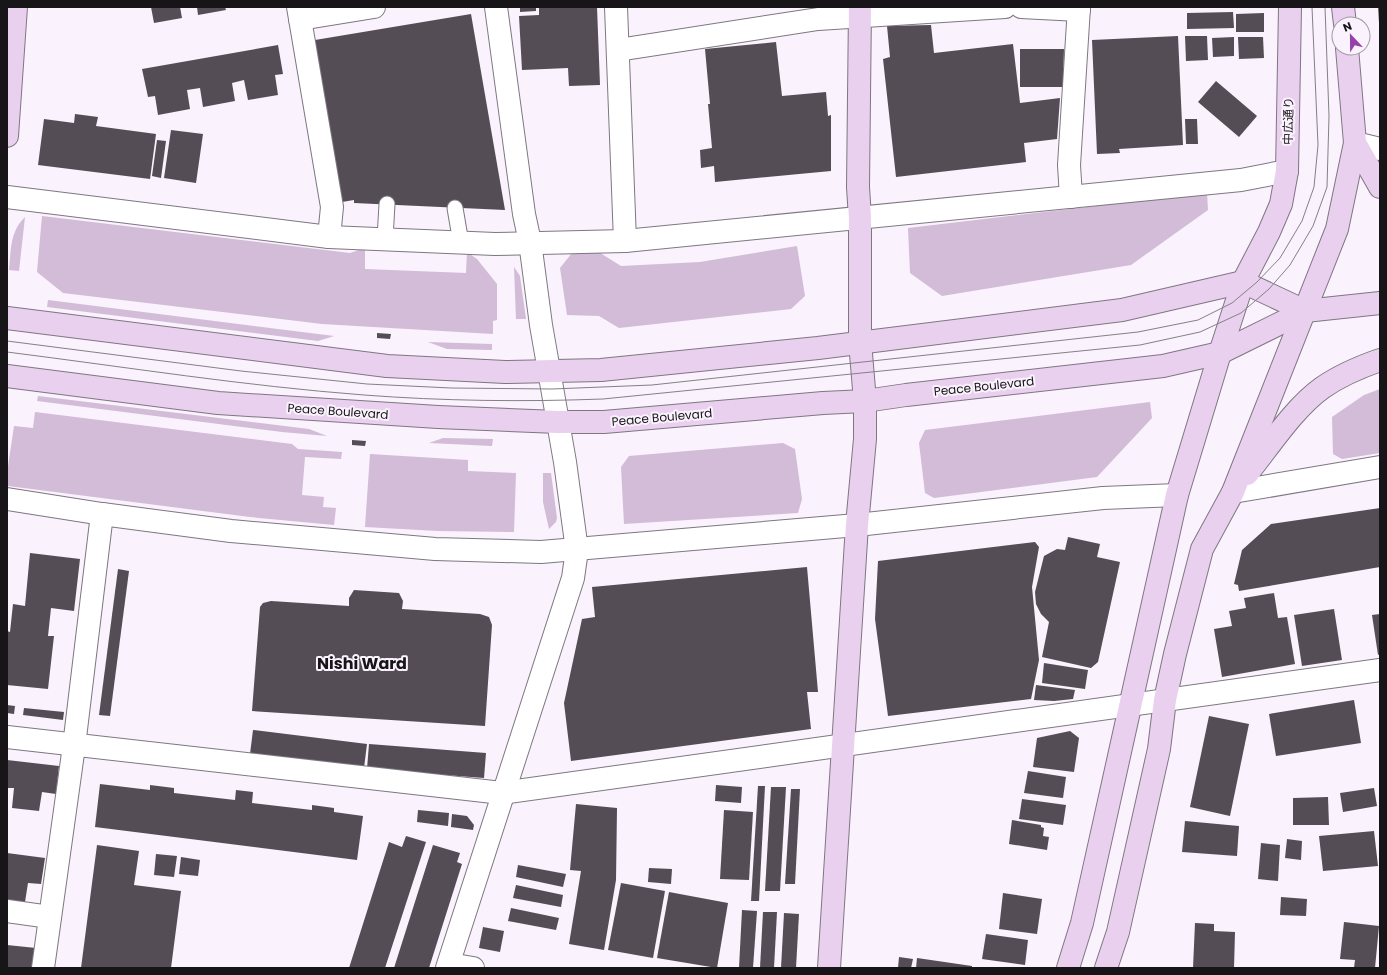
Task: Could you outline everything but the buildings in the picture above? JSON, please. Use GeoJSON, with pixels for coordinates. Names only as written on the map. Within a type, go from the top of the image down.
{"type":"FeatureCollection","features":[{"type":"Feature","properties":{"kind":"street"},"geometry":{"type":"LineString","coordinates":[[7,136],[16,7]]}},
{"type":"Feature","properties":{"kind":"street"},"geometry":{"type":"LineString","coordinates":[[329,237],[332,207],[299,13],[374,7]]}},
{"type":"Feature","properties":{"kind":"street"},"geometry":{"type":"LineString","coordinates":[[473,968],[448,966],[502,793],[573,578],[577,550],[530,242],[524,214],[496,7]]}},
{"type":"Feature","properties":{"kind":"street"},"geometry":{"type":"LineString","coordinates":[[616,7],[625,241]]}},
{"type":"Feature","properties":{"kind":"street"},"geometry":{"type":"LineString","coordinates":[[618,50],[860,12],[1005,7]]}},
{"type":"Feature","properties":{"kind":"street"},"geometry":{"type":"LineString","coordinates":[[1021,7],[1079,8],[1069,165],[1071,197]]}},
{"type":"Feature","properties":{"kind":"street","name":"中広通り"},"geometry":{"type":"LineString","coordinates":[[1068,968],[1082,923],[1177,495],[1243,282],[1269,232],[1281,204],[1288,171],[1290,7]]}},
{"type":"Feature","properties":{"kind":"street"},"geometry":{"type":"LineString","coordinates":[[829,968],[857,525],[865,439],[865,401],[860,342],[860,218],[858,188],[860,12]]}},
{"type":"Feature","properties":{"kind":"street"},"geometry":{"type":"LineString","coordinates":[[1106,968],[1118,932],[1159,749],[1165,700],[1175,654],[1202,549],[1233,492],[1338,229],[1355,143],[1348,56]]}},
{"type":"Feature","properties":{"kind":"street"},"geometry":{"type":"LineString","coordinates":[[1355,143],[1380,149]]}},
{"type":"Feature","properties":{"kind":"street"},"geometry":{"type":"LineString","coordinates":[[1355,143],[1380,187]]}},
{"type":"Feature","properties":{"kind":"street"},"geometry":{"type":"LineString","coordinates":[[7,197],[329,237],[495,244],[625,241],[1241,180],[1288,171]]}},
{"type":"Feature","properties":{"kind":"street"},"geometry":{"type":"LineString","coordinates":[[7,318],[387,366],[505,372],[549,372],[601,370],[860,342],[1122,310],[1243,282]]}},
{"type":"Feature","properties":{"kind":"street","name":"Peace Boulevard"},"geometry":{"type":"LineString","coordinates":[[1243,282],[1305,310]]}},
{"type":"Feature","properties":{"kind":"street","name":"Peace Boulevard"},"geometry":{"type":"LineString","coordinates":[[7,376],[218,403],[438,417],[558,422],[604,422],[823,403],[865,401],[1163,366],[1220,353],[1305,310],[1380,304]]}},
{"type":"Feature","properties":{"kind":"street"},"geometry":{"type":"LineString","coordinates":[[1233,492],[1299,409],[1321,389],[1338,378],[1380,360]]}},
{"type":"Feature","properties":{"kind":"street"},"geometry":{"type":"LineString","coordinates":[[1233,492],[1380,467]]}},
{"type":"Feature","properties":{"kind":"street"},"geometry":{"type":"LineString","coordinates":[[7,499],[102,514],[230,531],[365,544],[465,550],[540,552],[857,525],[1103,498],[1177,495]]}},
{"type":"Feature","properties":{"kind":"street"},"geometry":{"type":"LineString","coordinates":[[43,968],[74,746],[102,514]]}},
{"type":"Feature","properties":{"kind":"street"},"geometry":{"type":"LineString","coordinates":[[7,737],[74,746],[502,793],[1132,703],[1380,674]]}},
{"type":"Feature","properties":{"kind":"street"},"geometry":{"type":"LineString","coordinates":[[7,911],[50,917]]}},
{"type":"Feature","properties":{"kind":"lane"},"geometry":{"type":"LineString","coordinates":[[385,240],[388,204]]}},
{"type":"Feature","properties":{"kind":"lane"},"geometry":{"type":"LineString","coordinates":[[455,208],[461,243]]}},
{"type":"Feature","properties":{"kind":"shaded area"},"geometry":{"type":"Polygon","coordinates":[[[1207,193],[1208,210],[1131,265],[942,296],[910,273],[908,228],[1207,193]]]}},
{"type":"Feature","properties":{"kind":"shaded area"},"geometry":{"type":"Polygon","coordinates":[[[42,216],[350,253],[365,248],[365,269],[466,273],[467,252],[477,259],[497,284],[497,320],[493,321],[493,334],[322,324],[63,293],[37,272],[42,216]]]}},
{"type":"Feature","properties":{"kind":"shaded area"},"geometry":{"type":"Polygon","coordinates":[[[25,217],[19,271],[9,270],[12,241],[16,228],[25,217]]]}},
{"type":"Feature","properties":{"kind":"shaded area"},"geometry":{"type":"Polygon","coordinates":[[[797,246],[805,296],[791,309],[619,328],[599,316],[567,315],[560,268],[572,253],[597,251],[621,266],[700,262],[797,246]]]}},
{"type":"Feature","properties":{"kind":"shaded area"},"geometry":{"type":"Polygon","coordinates":[[[514,267],[520,276],[526,319],[516,319],[514,267]]]}},
{"type":"Feature","properties":{"kind":"shaded area"},"geometry":{"type":"Polygon","coordinates":[[[48,300],[334,336],[318,341],[47,307],[48,300]]]}},
{"type":"Feature","properties":{"kind":"shaded area"},"geometry":{"type":"Polygon","coordinates":[[[428,342],[492,344],[492,350],[447,349],[428,342]]]}},
{"type":"Feature","properties":{"kind":"shaded area"},"geometry":{"type":"Polygon","coordinates":[[[1380,389],[1380,453],[1342,459],[1333,454],[1332,417],[1364,395],[1380,389]]]}},
{"type":"Feature","properties":{"kind":"shaded area"},"geometry":{"type":"Polygon","coordinates":[[[38,396],[309,429],[327,436],[282,432],[37,401],[38,396]]]}},
{"type":"Feature","properties":{"kind":"shaded area"},"geometry":{"type":"Polygon","coordinates":[[[1150,402],[1152,418],[1097,477],[934,498],[925,493],[919,443],[925,430],[1150,402]]]}},
{"type":"Feature","properties":{"kind":"shaded area"},"geometry":{"type":"Polygon","coordinates":[[[35,412],[292,444],[298,449],[342,452],[341,459],[305,457],[302,495],[324,497],[323,507],[336,508],[334,525],[250,517],[8,486],[7,473],[14,426],[33,428],[35,412]]]}},
{"type":"Feature","properties":{"kind":"shaded area"},"geometry":{"type":"Polygon","coordinates":[[[443,438],[493,439],[492,446],[429,443],[443,438]]]}},
{"type":"Feature","properties":{"kind":"shaded area"},"geometry":{"type":"Polygon","coordinates":[[[783,443],[795,449],[802,499],[798,513],[624,524],[621,467],[629,456],[783,443]]]}},
{"type":"Feature","properties":{"kind":"shaded area"},"geometry":{"type":"Polygon","coordinates":[[[370,454],[468,460],[468,471],[516,473],[514,532],[438,531],[365,527],[370,454]]]}},
{"type":"Feature","properties":{"kind":"shaded area"},"geometry":{"type":"Polygon","coordinates":[[[543,473],[551,473],[557,518],[556,522],[549,529],[543,502],[543,473]]]}},
{"type":"Feature","properties":{"kind":"tram line"},"geometry":{"type":"LineString","coordinates":[[7,341],[241,371],[367,384],[451,388],[552,389],[652,385],[1138,332],[1198,320],[1232,303],[1257,282],[1280,258],[1302,221],[1314,187],[1318,145],[1312,7]]}},
{"type":"Feature","properties":{"kind":"tram line"},"geometry":{"type":"LineString","coordinates":[[7,352],[275,387],[364,395],[423,399],[603,399],[1140,345],[1200,332],[1241,313],[1269,289],[1290,265],[1313,226],[1327,187],[1329,116],[1325,7]]}},
{"type":"Feature","properties":{"kind":"district","name":"Nishi Ward"},"geometry":{"type":"Point","coordinates":[362,663]}}]}
